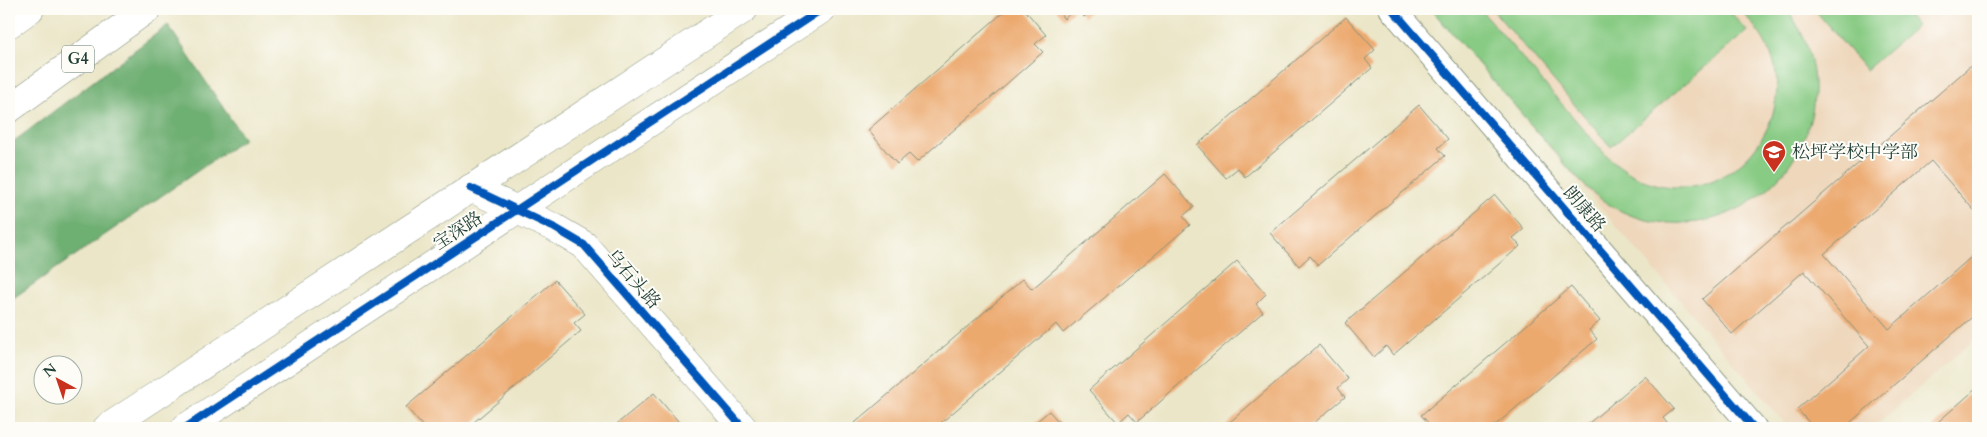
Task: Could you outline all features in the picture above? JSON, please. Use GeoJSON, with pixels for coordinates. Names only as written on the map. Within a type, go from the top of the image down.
{"type":"FeatureCollection","features":[{"type":"Feature","properties":{"kind":"main road"},"geometry":{"type":"LineString","coordinates":[[9,24],[30,9]]}},
{"type":"Feature","properties":{"kind":"main road","name":"G4"},"geometry":{"type":"LineString","coordinates":[[9,109],[147,9]]}},
{"type":"Feature","properties":{"kind":"main road","name":"宝深路"},"geometry":{"type":"LineString","coordinates":[[107,428],[744,9]]}},
{"type":"Feature","properties":{"kind":"main road","name":"宝深路"},"geometry":{"type":"LineString","coordinates":[[185,428],[822,9]]}},
{"type":"Feature","properties":{"kind":"main road","name":"乌石头路"},"geometry":{"type":"LineString","coordinates":[[471,188],[555,228],[584,245],[743,428]]}},
{"type":"Feature","properties":{"kind":"street","name":"朗康路"},"geometry":{"type":"LineString","coordinates":[[1392,9],[1754,428]]}},
{"type":"Feature","properties":{"kind":"shaded area","name":"松坪学校中学部"},"geometry":{"type":"Polygon","coordinates":[[[1431,9],[1978,9],[1978,336],[1873,428],[1789,428],[1431,9]]]}},
{"type":"Feature","properties":{"kind":"green space"},"geometry":{"type":"Polygon","coordinates":[[[1431,9],[1480,9],[1604,153],[1629,173],[1643,180],[1659,185],[1685,187],[1709,182],[1731,171],[1749,155],[1764,135],[1773,113],[1777,88],[1774,63],[1764,41],[1740,9],[1787,9],[1805,41],[1814,82],[1812,111],[1804,138],[1791,162],[1773,184],[1751,202],[1726,214],[1698,222],[1679,223],[1650,221],[1632,216],[1604,201],[1577,178],[1431,9]]]}},
{"type":"Feature","properties":{"kind":"green space"},"geometry":{"type":"Polygon","coordinates":[[[1492,9],[1728,9],[1747,31],[1611,147],[1492,9]]]}},
{"type":"Feature","properties":{"kind":"green space"},"geometry":{"type":"Polygon","coordinates":[[[1814,9],[1903,9],[1917,26],[1866,70],[1814,9]]]}},
{"type":"Feature","properties":{"kind":"green space"},"geometry":{"type":"Polygon","coordinates":[[[168,25],[244,139],[9,301],[9,145],[168,25]]]}},
{"type":"Feature","properties":{"kind":"building"},"geometry":{"type":"Polygon","coordinates":[[[1007,9],[1024,9],[1046,35],[1035,44],[1043,52],[917,162],[909,154],[897,164],[868,130],[1007,9]]]}},
{"type":"Feature","properties":{"kind":"building"},"geometry":{"type":"Polygon","coordinates":[[[1056,9],[1075,9],[1064,19],[1056,9]]]}},
{"type":"Feature","properties":{"kind":"building"},"geometry":{"type":"Polygon","coordinates":[[[1077,9],[1093,9],[1084,17],[1077,9]]]}},
{"type":"Feature","properties":{"kind":"building"},"geometry":{"type":"Polygon","coordinates":[[[1346,17],[1375,50],[1365,59],[1372,68],[1245,177],[1238,168],[1226,178],[1197,145],[1346,17]]]}},
{"type":"Feature","properties":{"kind":"building"},"geometry":{"type":"Polygon","coordinates":[[[1973,64],[1978,70],[1978,120],[1976,122],[1978,125],[1978,215],[1931,161],[1824,254],[1889,329],[1978,251],[1978,312],[1844,428],[1814,428],[1797,409],[1869,346],[1804,271],[1732,334],[1702,299],[1973,64]]]}},
{"type":"Feature","properties":{"kind":"building"},"geometry":{"type":"Polygon","coordinates":[[[1419,105],[1448,139],[1438,148],[1445,156],[1318,265],[1310,256],[1299,266],[1270,233],[1419,105]]]}},
{"type":"Feature","properties":{"kind":"building"},"geometry":{"type":"Polygon","coordinates":[[[1165,174],[1194,207],[1183,216],[1190,225],[1063,333],[1056,324],[935,428],[849,428],[1023,279],[1032,289],[1165,174]]]}},
{"type":"Feature","properties":{"kind":"building"},"geometry":{"type":"Polygon","coordinates":[[[1495,195],[1524,229],[1513,238],[1520,246],[1393,355],[1386,346],[1374,357],[1345,323],[1495,195]]]}},
{"type":"Feature","properties":{"kind":"building"},"geometry":{"type":"Polygon","coordinates":[[[1237,261],[1266,294],[1256,304],[1263,312],[1137,422],[1129,413],[1118,423],[1089,390],[1237,261]]]}},
{"type":"Feature","properties":{"kind":"building"},"geometry":{"type":"Polygon","coordinates":[[[555,280],[585,314],[574,323],[581,331],[467,428],[424,428],[406,407],[555,280]]]}},
{"type":"Feature","properties":{"kind":"building"},"geometry":{"type":"Polygon","coordinates":[[[1571,287],[1600,321],[1589,330],[1597,339],[1492,428],[1433,428],[1421,415],[1571,287]]]}},
{"type":"Feature","properties":{"kind":"building"},"geometry":{"type":"Polygon","coordinates":[[[1319,345],[1348,379],[1338,388],[1345,397],[1308,428],[1223,428],[1319,345]]]}},
{"type":"Feature","properties":{"kind":"building"},"geometry":{"type":"Polygon","coordinates":[[[1645,376],[1674,409],[1663,418],[1670,427],[1583,428],[1645,376]]]}},
{"type":"Feature","properties":{"kind":"building"},"geometry":{"type":"Polygon","coordinates":[[[1978,387],[1978,428],[1931,428],[1978,387]]]}},
{"type":"Feature","properties":{"kind":"building"},"geometry":{"type":"Polygon","coordinates":[[[654,393],[683,427],[612,428],[654,393]]]}},
{"type":"Feature","properties":{"kind":"building"},"geometry":{"type":"Polygon","coordinates":[[[1049,411],[1064,428],[1029,428],[1049,411]]]}},
{"type":"Feature","properties":{"kind":"cycle path"},"geometry":{"type":"LineString","coordinates":[[185,428],[822,9]]}},
{"type":"Feature","properties":{"kind":"cycle path"},"geometry":{"type":"LineString","coordinates":[[1392,9],[1754,428]]}},
{"type":"Feature","properties":{"kind":"cycle path"},"geometry":{"type":"LineString","coordinates":[[471,188],[555,228],[584,245],[743,428]]}},
{"type":"Feature","properties":{"kind":"place","name":"松坪学校中学部"},"geometry":{"type":"Point","coordinates":[1774,173]}}]}
